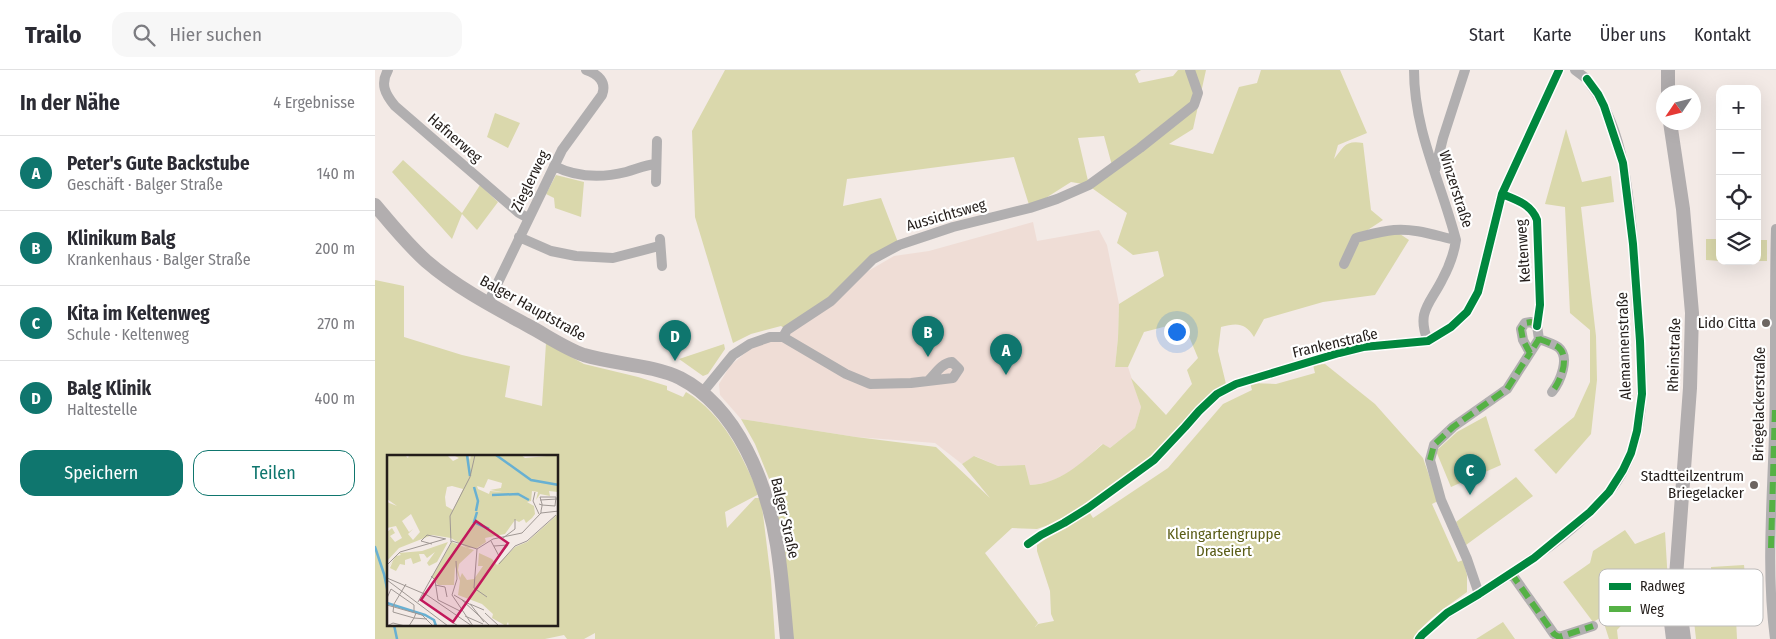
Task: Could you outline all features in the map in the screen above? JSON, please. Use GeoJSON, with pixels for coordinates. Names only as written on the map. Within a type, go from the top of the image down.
{"type":"FeatureCollection","features":[{"type":"Feature","properties":{"kind":"street","name":"Hafnerweg"},"geometry":{"type":"LineString","coordinates":[[388,70],[385,76],[384,90],[395,106],[519,213],[528,218]]}},
{"type":"Feature","properties":{"kind":"street","name":"Zieglerweg"},"geometry":{"type":"LineString","coordinates":[[488,303],[562,150],[602,95],[603,85],[600,79],[586,70]]}},
{"type":"Feature","properties":{"kind":"street","name":"Winzerstraße"},"geometry":{"type":"LineString","coordinates":[[1414,70],[1417,114],[1424,143],[1457,240],[1454,255],[1423,317],[1422,327],[1428,341]]}},
{"type":"Feature","properties":{"kind":"street"},"geometry":{"type":"LineString","coordinates":[[1434,171],[1465,70]]}},
{"type":"Feature","properties":{"kind":"street","name":"Frankenstraße"},"geometry":{"type":"LineString","coordinates":[[1028,544],[1088,508],[1154,460],[1199,410],[1217,394],[1236,384],[1339,352],[1363,347],[1428,341],[1451,327],[1467,312],[1478,292],[1501,194],[1559,70]]}},
{"type":"Feature","properties":{"kind":"street","name":"Alemannenstraße"},"geometry":{"type":"LineString","coordinates":[[1419,639],[1447,613],[1511,573],[1571,528],[1609,492],[1631,453],[1637,431],[1642,394],[1633,244],[1623,163],[1604,106],[1589,82],[1575,70]]}},
{"type":"Feature","properties":{"kind":"street"},"geometry":{"type":"LineString","coordinates":[[1668,70],[1668,85]]}},
{"type":"Feature","properties":{"kind":"street","name":"Aussichtsweg"},"geometry":{"type":"LineString","coordinates":[[783,337],[787,330],[831,301],[873,259],[899,245],[953,227],[1039,205],[1089,185],[1194,105],[1198,93],[1192,74]]}},
{"type":"Feature","properties":{"kind":"street","name":"Rheinstraße"},"geometry":{"type":"LineString","coordinates":[[1671,130],[1683,209],[1692,313],[1690,388],[1677,569]]}},
{"type":"Feature","properties":{"kind":"street"},"geometry":{"type":"LineString","coordinates":[[656,182],[657,141]]}},
{"type":"Feature","properties":{"kind":"street"},"geometry":{"type":"LineString","coordinates":[[554,166],[565,171],[595,176],[625,172],[649,164],[656,164]]}},
{"type":"Feature","properties":{"kind":"street","name":"Balger Hauptstraße"},"geometry":{"type":"LineString","coordinates":[[375,205],[425,260],[468,292],[564,346],[583,354],[668,373],[702,393]]}},
{"type":"Feature","properties":{"kind":"street","name":"Briegelackerstraße"},"geometry":{"type":"LineString","coordinates":[[1775,639],[1771,610],[1771,548],[1775,401],[1776,229]]}},
{"type":"Feature","properties":{"kind":"street"},"geometry":{"type":"LineString","coordinates":[[1344,264],[1356,238],[1378,233],[1408,230],[1457,240]]}},
{"type":"Feature","properties":{"kind":"street"},"geometry":{"type":"LineString","coordinates":[[519,237],[551,251],[576,256],[613,258],[659,242],[662,266]]}},
{"type":"Feature","properties":{"kind":"street"},"geometry":{"type":"LineString","coordinates":[[1479,594],[1467,560],[1441,500],[1430,460],[1434,445],[1453,427],[1507,389],[1539,338],[1537,326],[1531,322],[1525,323],[1521,329],[1523,340],[1530,352]]}},
{"type":"Feature","properties":{"kind":"street"},"geometry":{"type":"LineString","coordinates":[[702,393],[733,355],[751,344],[770,337],[783,337],[845,374],[870,384],[911,383],[929,380]]}},
{"type":"Feature","properties":{"kind":"street"},"geometry":{"type":"LineString","coordinates":[[1539,338],[1559,348],[1564,355],[1564,362],[1556,387],[1552,392]]}},
{"type":"Feature","properties":{"kind":"street","name":"Balger Straße"},"geometry":{"type":"LineString","coordinates":[[702,393],[720,410],[737,433],[757,474],[765,496],[777,545],[787,639]]}},
{"type":"Feature","properties":{"kind":"street"},"geometry":{"type":"LineString","coordinates":[[1511,573],[1554,634],[1559,638],[1593,626]]}},
{"type":"Feature","properties":{"kind":"street","name":"Rheinstraße"},"geometry":{"type":"LineString","coordinates":[[1672,626],[1673,639]]}},
{"type":"Feature","properties":{"kind":"street","name":"Rheinstraße"},"geometry":{"type":"LineString","coordinates":[[1682,626],[1684,639]]}},
{"type":"Feature","properties":{"kind":"shaded area"},"geometry":{"type":"Polygon","coordinates":[[[1033,222],[1037,241],[1099,230],[1107,245],[1119,304],[1115,367],[1128,367],[1141,407],[1135,428],[1110,448],[1102,444],[1074,470],[1047,483],[1030,485],[1025,465],[998,466],[975,456],[962,464],[935,443],[856,437],[741,419],[720,395],[719,384],[730,366],[751,348],[787,330],[851,281],[894,256],[929,251],[1033,222]]]}},
{"type":"Feature","properties":{"kind":"green space","name":"Kleingartengruppe Draseiert"},"geometry":{"type":"Polygon","coordinates":[[[725,70],[1141,70],[1135,74],[1139,83],[1173,76],[1178,70],[1206,70],[1193,129],[1169,144],[1213,154],[1239,87],[1257,83],[1261,70],[1340,70],[1367,133],[1338,145],[1334,159],[1345,145],[1357,142],[1363,143],[1371,210],[1383,220],[1357,237],[1394,230],[1409,240],[1375,295],[1323,302],[1264,319],[1254,337],[1244,326],[1231,325],[1221,327],[1218,351],[1226,384],[1154,460],[1063,520],[1037,529],[1012,528],[985,553],[1038,623],[1035,627],[1038,624],[1054,621],[1051,614],[1050,591],[1037,551],[1037,545],[1088,510],[1093,518],[1168,468],[1223,404],[1252,390],[1250,383],[1276,384],[1315,373],[1313,365],[1325,364],[1375,404],[1423,458],[1438,501],[1432,504],[1458,562],[1463,560],[1467,575],[1467,592],[1431,619],[1413,639],[790,639],[772,511],[781,508],[755,444],[741,419],[936,447],[990,498],[962,464],[974,456],[998,466],[1025,465],[1030,485],[1041,484],[1060,477],[1103,444],[1110,448],[1135,428],[1141,407],[1131,378],[1166,415],[1192,384],[1187,370],[1198,358],[1183,322],[1144,332],[1128,367],[1115,367],[1119,304],[1164,276],[1158,251],[1133,255],[1117,243],[1127,213],[1089,186],[1113,169],[1104,136],[1078,138],[1089,185],[1071,182],[1030,208],[1014,157],[847,179],[843,206],[881,198],[899,245],[787,330],[781,326],[751,334],[733,343],[695,217],[692,131],[725,70]]]}},
{"type":"Feature","properties":{"kind":"green space"},"geometry":{"type":"Polygon","coordinates":[[[495,113],[520,123],[508,148],[487,137],[495,113]]]}},
{"type":"Feature","properties":{"kind":"green space"},"geometry":{"type":"Polygon","coordinates":[[[1566,129],[1582,182],[1611,176],[1614,202],[1581,207],[1596,336],[1597,380],[1591,434],[1556,474],[1534,450],[1574,417],[1590,382],[1590,330],[1570,313],[1565,207],[1545,204],[1566,129]]]}},
{"type":"Feature","properties":{"kind":"green space"},"geometry":{"type":"Polygon","coordinates":[[[403,160],[462,213],[480,185],[498,202],[477,230],[462,214],[452,239],[392,172],[403,160]]]}},
{"type":"Feature","properties":{"kind":"green space"},"geometry":{"type":"Polygon","coordinates":[[[556,175],[584,182],[581,217],[555,208],[554,198],[546,194],[556,175]]]}},
{"type":"Feature","properties":{"kind":"green space"},"geometry":{"type":"Polygon","coordinates":[[[1706,239],[1716,239],[1716,261],[1706,260],[1706,239]]]}},
{"type":"Feature","properties":{"kind":"green space"},"geometry":{"type":"Polygon","coordinates":[[[1761,240],[1767,240],[1767,261],[1761,261],[1761,240]]]}},
{"type":"Feature","properties":{"kind":"green space"},"geometry":{"type":"Polygon","coordinates":[[[375,280],[404,286],[404,337],[462,355],[510,366],[505,397],[542,406],[546,343],[584,364],[667,386],[667,390],[683,397],[686,392],[699,401],[721,424],[746,465],[759,494],[725,512],[727,528],[755,498],[761,498],[771,580],[775,639],[595,639],[595,633],[584,639],[567,639],[564,635],[545,639],[375,639],[375,280]]]}},
{"type":"Feature","properties":{"kind":"green space"},"geometry":{"type":"Polygon","coordinates":[[[724,344],[725,349],[708,374],[703,376],[679,359],[724,344]]]}},
{"type":"Feature","properties":{"kind":"green space"},"geometry":{"type":"Polygon","coordinates":[[[1486,416],[1501,465],[1451,487],[1436,451],[1457,432],[1486,416]]]}},
{"type":"Feature","properties":{"kind":"green space"},"geometry":{"type":"Polygon","coordinates":[[[1516,477],[1533,496],[1466,545],[1456,522],[1516,477]]]}},
{"type":"Feature","properties":{"kind":"green space"},"geometry":{"type":"Polygon","coordinates":[[[1625,530],[1635,544],[1665,532],[1667,569],[1599,569],[1599,619],[1593,622],[1563,582],[1590,563],[1593,551],[1625,530]]]}},
{"type":"Feature","properties":{"kind":"green space"},"geometry":{"type":"Polygon","coordinates":[[[1744,565],[1744,569],[1711,569],[1711,567],[1744,565]]]}},
{"type":"Feature","properties":{"kind":"green space"},"geometry":{"type":"Polygon","coordinates":[[[1503,622],[1515,639],[1476,639],[1503,622]]]}},
{"type":"Feature","properties":{"kind":"green space"},"geometry":{"type":"Polygon","coordinates":[[[1605,626],[1621,626],[1617,630],[1618,639],[1609,639],[1605,626]]]}},
{"type":"Feature","properties":{"kind":"green space"},"geometry":{"type":"Polygon","coordinates":[[[1695,626],[1736,626],[1737,639],[1696,639],[1695,626]]]}},
{"type":"Feature","properties":{"kind":"waterway"},"geometry":{"type":"LineString","coordinates":[[375,547],[387,588]]}},
{"type":"Feature","properties":{"kind":"waterway"},"geometry":{"type":"LineString","coordinates":[[394,626],[397,639]]}},
{"type":"Feature","properties":{"kind":"marked path"},"geometry":{"type":"LineString","coordinates":[[1531,322],[1537,326],[1539,339],[1530,353],[1523,340],[1521,329],[1525,323],[1531,322]]}},
{"type":"Feature","properties":{"kind":"marked path"},"geometry":{"type":"LineString","coordinates":[[1539,339],[1558,347],[1564,357],[1561,376],[1552,392]]}},
{"type":"Feature","properties":{"kind":"marked path"},"geometry":{"type":"LineString","coordinates":[[1430,460],[1434,445],[1453,427],[1507,389],[1530,353]]}},
{"type":"Feature","properties":{"kind":"marked path"},"geometry":{"type":"LineString","coordinates":[[1771,548],[1775,407]]}},
{"type":"Feature","properties":{"kind":"marked path"},"geometry":{"type":"LineString","coordinates":[[1511,573],[1554,634],[1559,637],[1593,626]]}},
{"type":"Feature","properties":{"kind":"cycle path"},"geometry":{"type":"LineString","coordinates":[[1028,544],[1088,508],[1154,460],[1217,394],[1236,384],[1363,347],[1428,341],[1451,327],[1467,312],[1478,292],[1502,194],[1559,70]]}},
{"type":"Feature","properties":{"kind":"cycle path"},"geometry":{"type":"LineString","coordinates":[[1419,639],[1447,613],[1534,558],[1590,512],[1609,492],[1631,453],[1637,431],[1642,394],[1633,244],[1623,163],[1604,106],[1587,79]]}},
{"type":"Feature","properties":{"kind":"cycle path","name":"Keltenweg"},"geometry":{"type":"LineString","coordinates":[[1502,194],[1527,206],[1537,220],[1540,305],[1537,326]]}},
{"type":"Feature","properties":{"kind":"place","name":"Lido Citta"},"geometry":{"type":"Point","coordinates":[1766,323]}},
{"type":"Feature","properties":{"kind":"place","name":"Klinikum Balg"},"geometry":{"type":"Point","coordinates":[928,357]}},
{"type":"Feature","properties":{"kind":"place","name":"Balg Klinik"},"geometry":{"type":"Point","coordinates":[675,361]}},
{"type":"Feature","properties":{"kind":"place","name":"Peter's Gute Backstube"},"geometry":{"type":"Point","coordinates":[1006,375]}},
{"type":"Feature","properties":{"kind":"place","name":"Stadtteilzentrum Briegelacker"},"geometry":{"type":"Point","coordinates":[1754,485]}},
{"type":"Feature","properties":{"kind":"place","name":"Kita im Keltenweg"},"geometry":{"type":"Point","coordinates":[1470,495]}}]}
